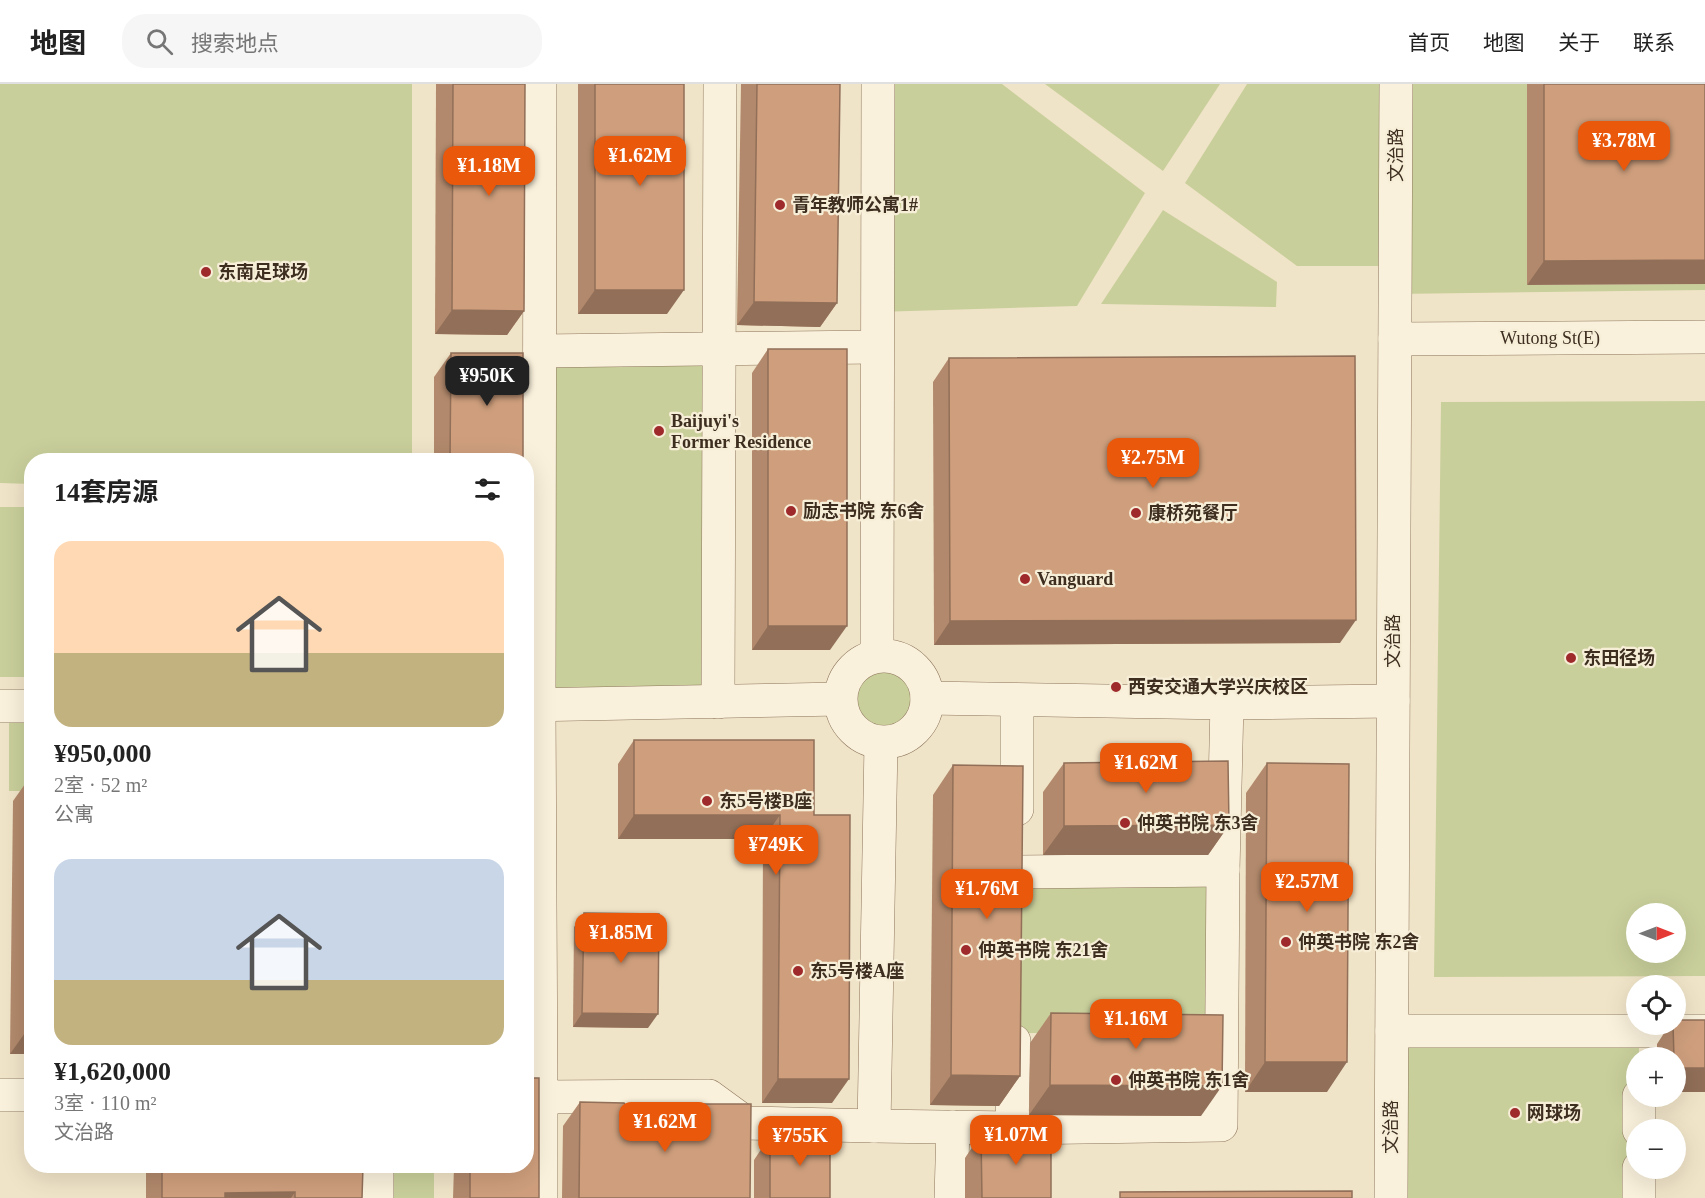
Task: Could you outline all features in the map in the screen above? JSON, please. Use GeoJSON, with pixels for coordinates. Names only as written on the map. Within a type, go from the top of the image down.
{"type":"FeatureCollection","features":[{"type":"Feature","properties":{"kind":"street"},"geometry":{"type":"LineString","coordinates":[[534,654],[540,351],[540,84]]}},
{"type":"Feature","properties":{"kind":"street"},"geometry":{"type":"LineString","coordinates":[[718,702],[720,84]]}},
{"type":"Feature","properties":{"kind":"street"},"geometry":{"type":"LineString","coordinates":[[877,655],[878,84]]}},
{"type":"Feature","properties":{"kind":"street","name":"文治路"},"geometry":{"type":"LineString","coordinates":[[1391,1198],[1396,84]]}},
{"type":"Feature","properties":{"kind":"street","name":"Wutong St(E)"},"geometry":{"type":"LineString","coordinates":[[1395,339],[1705,338]]}},
{"type":"Feature","properties":{"kind":"street"},"geometry":{"type":"LineString","coordinates":[[540,351],[877,347]]}},
{"type":"Feature","properties":{"kind":"street"},"geometry":{"type":"LineString","coordinates":[[877,655],[903,659],[915,669],[923,680],[927,698],[926,710],[915,730],[893,742],[868,739],[856,733],[848,725],[840,699],[842,685],[852,668],[867,658],[877,655]]}},
{"type":"Feature","properties":{"kind":"street"},"geometry":{"type":"LineString","coordinates":[[927,698],[1227,703],[1392,701]]}},
{"type":"Feature","properties":{"kind":"street"},"geometry":{"type":"LineString","coordinates":[[534,705],[840,699]]}},
{"type":"Feature","properties":{"kind":"street"},"geometry":{"type":"LineString","coordinates":[[1017,700],[1017,906]]}},
{"type":"Feature","properties":{"kind":"street"},"geometry":{"type":"LineString","coordinates":[[541,1198],[534,1097],[709,1096],[746,1123],[826,1138],[874,1126],[1012,1128],[1221,1125],[1209,1033],[1223,870],[1227,703]]}},
{"type":"Feature","properties":{"kind":"street"},"geometry":{"type":"LineString","coordinates":[[0,706],[24,706]]}},
{"type":"Feature","properties":{"kind":"street"},"geometry":{"type":"LineString","coordinates":[[874,1126],[881,742]]}},
{"type":"Feature","properties":{"kind":"street"},"geometry":{"type":"LineString","coordinates":[[1018,872],[1223,870]]}},
{"type":"Feature","properties":{"kind":"street"},"geometry":{"type":"LineString","coordinates":[[1012,1128],[1022,1025]]}},
{"type":"Feature","properties":{"kind":"street"},"geometry":{"type":"LineString","coordinates":[[1392,1031],[1639,1045],[1705,1031]]}},
{"type":"Feature","properties":{"kind":"street"},"geometry":{"type":"LineString","coordinates":[[0,1095],[24,1095]]}},
{"type":"Feature","properties":{"kind":"street"},"geometry":{"type":"LineString","coordinates":[[951,1198],[953,1127]]}},
{"type":"Feature","properties":{"kind":"street"},"geometry":{"type":"LineString","coordinates":[[377,1173],[377,1198]]}},
{"type":"Feature","properties":{"kind":"street"},"geometry":{"type":"LineString","coordinates":[[1639,1179],[1639,1198]]}},
{"type":"Feature","properties":{"kind":"green space","name":"东南足球场"},"geometry":{"type":"Polygon","coordinates":[[[0,84],[412,84],[412,453],[24,453],[24,484],[0,483],[0,84]]]}},
{"type":"Feature","properties":{"kind":"green space"},"geometry":{"type":"Polygon","coordinates":[[[874,84],[1002,84],[1145,193],[1077,306],[877,312],[874,84]]]}},
{"type":"Feature","properties":{"kind":"green space"},"geometry":{"type":"Polygon","coordinates":[[[1045,84],[1220,84],[1163,171],[1045,84]]]}},
{"type":"Feature","properties":{"kind":"green space"},"geometry":{"type":"Polygon","coordinates":[[[1247,84],[1527,84],[1527,285],[1705,284],[1705,290],[1396,294],[1396,266],[1297,266],[1185,183],[1247,84]]]}},
{"type":"Feature","properties":{"kind":"green space"},"geometry":{"type":"Polygon","coordinates":[[[1163,210],[1277,282],[1276,307],[1101,304],[1163,210]]]}},
{"type":"Feature","properties":{"kind":"green space"},"geometry":{"type":"Polygon","coordinates":[[[719,349],[718,702],[539,705],[540,351],[719,349]]]}},
{"type":"Feature","properties":{"kind":"green space","name":"东田径场"},"geometry":{"type":"Polygon","coordinates":[[[1705,401],[1705,976],[1434,977],[1441,402],[1705,401]]]}},
{"type":"Feature","properties":{"kind":"green space"},"geometry":{"type":"Polygon","coordinates":[[[0,507],[24,507],[24,677],[0,677],[0,507]]]}},
{"type":"Feature","properties":{"kind":"green space"},"geometry":{"type":"Polygon","coordinates":[[[884,656],[901,659],[915,668],[924,682],[927,699],[924,716],[915,730],[901,739],[884,742],[867,739],[853,730],[844,716],[841,699],[844,682],[853,668],[867,659],[884,656]]]}},
{"type":"Feature","properties":{"kind":"green space"},"geometry":{"type":"Polygon","coordinates":[[[9,719],[24,719],[24,791],[9,791],[9,719]]]}},
{"type":"Feature","properties":{"kind":"green space"},"geometry":{"type":"Polygon","coordinates":[[[1223,870],[1221,1033],[1014,1033],[1018,872],[1223,870]]]}},
{"type":"Feature","properties":{"kind":"green space","name":"网球场"},"geometry":{"type":"Polygon","coordinates":[[[1392,1031],[1626,1032],[1626,1035],[1639,1035],[1639,1047],[1626,1047],[1626,1107],[1636,1107],[1636,1119],[1626,1119],[1626,1179],[1637,1179],[1639,1198],[1391,1198],[1392,1031]]]}},
{"type":"Feature","properties":{"kind":"green space"},"geometry":{"type":"Polygon","coordinates":[[[349,1173],[434,1173],[434,1198],[348,1198],[349,1173]]]}},
{"type":"Feature","properties":{"kind":"building"},"geometry":{"type":"Polygon","coordinates":[[[453,84],[525,84],[524,311],[452,310],[453,84]]]}},
{"type":"Feature","properties":{"kind":"building"},"geometry":{"type":"Polygon","coordinates":[[[595,84],[684,84],[684,290],[595,290],[595,84]]]}},
{"type":"Feature","properties":{"kind":"building","name":"青年教师公寓1#"},"geometry":{"type":"Polygon","coordinates":[[[757,84],[840,84],[837,303],[754,302],[757,84]]]}},
{"type":"Feature","properties":{"kind":"building"},"geometry":{"type":"Polygon","coordinates":[[[1544,84],[1705,84],[1705,260],[1544,261],[1544,84]]]}},
{"type":"Feature","properties":{"kind":"building","name":"励志书院 东6舍"},"geometry":{"type":"Polygon","coordinates":[[[768,349],[847,349],[847,626],[768,626],[768,349]]]}},
{"type":"Feature","properties":{"kind":"building"},"geometry":{"type":"Polygon","coordinates":[[[451,353],[523,353],[523,453],[450,453],[451,353]]]}},
{"type":"Feature","properties":{"kind":"building","name":"康桥苑餐厅"},"geometry":{"type":"Polygon","coordinates":[[[1355,356],[1356,620],[950,621],[949,358],[1355,356]]]}},
{"type":"Feature","properties":{"kind":"building"},"geometry":{"type":"Polygon","coordinates":[[[634,740],[814,740],[814,815],[850,815],[849,1079],[778,1079],[780,815],[634,815],[634,740]]]}},
{"type":"Feature","properties":{"kind":"building"},"geometry":{"type":"Polygon","coordinates":[[[1228,761],[1229,825],[1064,826],[1064,763],[1228,761]]]}},
{"type":"Feature","properties":{"kind":"building","name":"仲英书院 东2舍"},"geometry":{"type":"Polygon","coordinates":[[[1267,763],[1349,764],[1347,1062],[1265,1062],[1267,763]]]}},
{"type":"Feature","properties":{"kind":"building","name":"仲英书院 东21舍"},"geometry":{"type":"Polygon","coordinates":[[[953,765],[1023,766],[1020,1076],[951,1075],[953,765]]]}},
{"type":"Feature","properties":{"kind":"building"},"geometry":{"type":"Polygon","coordinates":[[[584,913],[659,914],[658,1014],[582,1013],[584,913]]]}},
{"type":"Feature","properties":{"kind":"building"},"geometry":{"type":"Polygon","coordinates":[[[1051,1013],[1223,1015],[1222,1086],[1050,1085],[1051,1013]]]}},
{"type":"Feature","properties":{"kind":"building"},"geometry":{"type":"Polygon","coordinates":[[[1686,1020],[1705,1020],[1705,1068],[1686,1068],[1686,1047],[1674,1047],[1673,1035],[1686,1035],[1686,1020]]]}},
{"type":"Feature","properties":{"kind":"building"},"geometry":{"type":"Polygon","coordinates":[[[534,1078],[539,1078],[539,1198],[470,1198],[470,1173],[534,1173],[534,1078]]]}},
{"type":"Feature","properties":{"kind":"building"},"geometry":{"type":"Polygon","coordinates":[[[580,1102],[624,1103],[635,1119],[692,1118],[701,1104],[751,1104],[750,1198],[579,1198],[580,1102]]]}},
{"type":"Feature","properties":{"kind":"building"},"geometry":{"type":"Polygon","coordinates":[[[981,1134],[1051,1134],[1051,1198],[982,1198],[981,1134]]]}},
{"type":"Feature","properties":{"kind":"building"},"geometry":{"type":"Polygon","coordinates":[[[770,1136],[830,1136],[830,1198],[770,1198],[770,1136]]]}},
{"type":"Feature","properties":{"kind":"building"},"geometry":{"type":"Polygon","coordinates":[[[162,1173],[363,1173],[362,1198],[295,1198],[295,1192],[225,1193],[225,1198],[162,1198],[162,1173]]]}},
{"type":"Feature","properties":{"kind":"building"},"geometry":{"type":"Polygon","coordinates":[[[1352,1191],[1352,1198],[1120,1198],[1120,1192],[1352,1191]]]}},
{"type":"Feature","properties":{"kind":"place","name":"青年教师公寓1#"},"geometry":{"type":"Point","coordinates":[780,205]}},
{"type":"Feature","properties":{"kind":"place","name":"东南足球场"},"geometry":{"type":"Point","coordinates":[206,272]}},
{"type":"Feature","properties":{"kind":"place","name":"Baijuyi's Former Residence"},"geometry":{"type":"Point","coordinates":[659,431]}},
{"type":"Feature","properties":{"kind":"place","name":"励志书院 东6舍"},"geometry":{"type":"Point","coordinates":[791,511]}},
{"type":"Feature","properties":{"kind":"place","name":"康桥苑餐厅"},"geometry":{"type":"Point","coordinates":[1136,513]}},
{"type":"Feature","properties":{"kind":"place","name":"Vanguard"},"geometry":{"type":"Point","coordinates":[1025,579]}},
{"type":"Feature","properties":{"kind":"place","name":"东田径场"},"geometry":{"type":"Point","coordinates":[1571,658]}},
{"type":"Feature","properties":{"kind":"place","name":"西安交通大学兴庆校区"},"geometry":{"type":"Point","coordinates":[1116,687]}},
{"type":"Feature","properties":{"kind":"place","name":"东5号楼B座"},"geometry":{"type":"Point","coordinates":[707,801]}},
{"type":"Feature","properties":{"kind":"place","name":"仲英书院 东3舍"},"geometry":{"type":"Point","coordinates":[1125,823]}},
{"type":"Feature","properties":{"kind":"place","name":"仲英书院 东2舍"},"geometry":{"type":"Point","coordinates":[1286,942]}},
{"type":"Feature","properties":{"kind":"place","name":"仲英书院 东21舍"},"geometry":{"type":"Point","coordinates":[966,950]}},
{"type":"Feature","properties":{"kind":"place","name":"东5号楼A座"},"geometry":{"type":"Point","coordinates":[798,971]}},
{"type":"Feature","properties":{"kind":"place","name":"仲英书院 东1舍"},"geometry":{"type":"Point","coordinates":[1116,1080]}},
{"type":"Feature","properties":{"kind":"place","name":"网球场"},"geometry":{"type":"Point","coordinates":[1515,1113]}}]}
